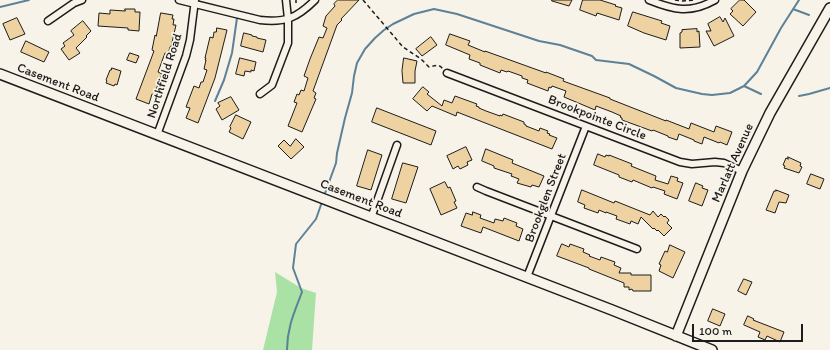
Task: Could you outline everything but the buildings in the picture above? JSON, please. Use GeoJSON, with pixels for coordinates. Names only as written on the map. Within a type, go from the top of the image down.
{"type":"FeatureCollection","features":[{"type":"Feature","properties":{"kind":"street"},"geometry":{"type":"LineString","coordinates":[[48,21],[74,3],[82,0]]}},
{"type":"Feature","properties":{"kind":"street"},"geometry":{"type":"LineString","coordinates":[[179,0],[195,2],[270,22],[288,19],[301,12],[315,0]]}},
{"type":"Feature","properties":{"kind":"street"},"geometry":{"type":"LineString","coordinates":[[260,94],[272,85],[288,43],[286,0]]}},
{"type":"Feature","properties":{"kind":"street"},"geometry":{"type":"LineString","coordinates":[[649,0],[670,7],[689,10],[704,6],[715,0]]}},
{"type":"Feature","properties":{"kind":"street","name":"Northfield Road"},"geometry":{"type":"LineString","coordinates":[[157,135],[186,56],[190,40],[195,2]]}},
{"type":"Feature","properties":{"kind":"street","name":"Marlatt Avenue"},"geometry":{"type":"LineString","coordinates":[[676,336],[742,171],[770,114],[830,8]]}},
{"type":"Feature","properties":{"kind":"street","name":"Brookpointe Circle"},"geometry":{"type":"LineString","coordinates":[[447,73],[680,162],[692,164],[715,162],[724,163],[742,171]]}},
{"type":"Feature","properties":{"kind":"street","name":"Casement Road"},"geometry":{"type":"LineString","coordinates":[[0,74],[712,350]]}},
{"type":"Feature","properties":{"kind":"street","name":"Brookglen Street"},"geometry":{"type":"LineString","coordinates":[[527,277],[586,126]]}},
{"type":"Feature","properties":{"kind":"street"},"geometry":{"type":"LineString","coordinates":[[371,218],[397,145]]}},
{"type":"Feature","properties":{"kind":"street"},"geometry":{"type":"LineString","coordinates":[[477,187],[638,249]]}},
{"type":"Feature","properties":{"kind":"path"},"geometry":{"type":"LineString","coordinates":[[364,0],[403,47],[429,67],[434,65],[440,66],[447,73]]}},
{"type":"Feature","properties":{"kind":"path"},"geometry":{"type":"LineString","coordinates":[[674,0],[695,0]]}},
{"type":"Feature","properties":{"kind":"green space"},"geometry":{"type":"Polygon","coordinates":[[[275,272],[301,288],[316,293],[312,350],[263,350],[277,292],[275,272]]]}},
{"type":"Feature","properties":{"kind":"waterway"},"geometry":{"type":"LineString","coordinates":[[0,7],[29,0]]}},
{"type":"Feature","properties":{"kind":"waterway"},"geometry":{"type":"LineString","coordinates":[[324,196],[336,163],[337,153],[352,93],[357,63],[365,49],[384,30],[414,14],[434,9],[457,14],[539,41],[560,45],[592,56],[596,60],[629,64],[676,88],[712,95],[730,93],[744,86],[757,72],[781,28],[799,0]]}},
{"type":"Feature","properties":{"kind":"waterway"},"geometry":{"type":"LineString","coordinates":[[793,9],[809,15]]}},
{"type":"Feature","properties":{"kind":"waterway"},"geometry":{"type":"LineString","coordinates":[[215,101],[224,80],[232,53],[237,18]]}},
{"type":"Feature","properties":{"kind":"waterway"},"geometry":{"type":"LineString","coordinates":[[744,86],[761,94]]}},
{"type":"Feature","properties":{"kind":"waterway"},"geometry":{"type":"LineString","coordinates":[[799,96],[830,88]]}},
{"type":"Feature","properties":{"kind":"waterway"},"geometry":{"type":"LineString","coordinates":[[287,350],[290,328],[302,292],[293,268],[296,244],[316,219],[322,202]]}}]}
